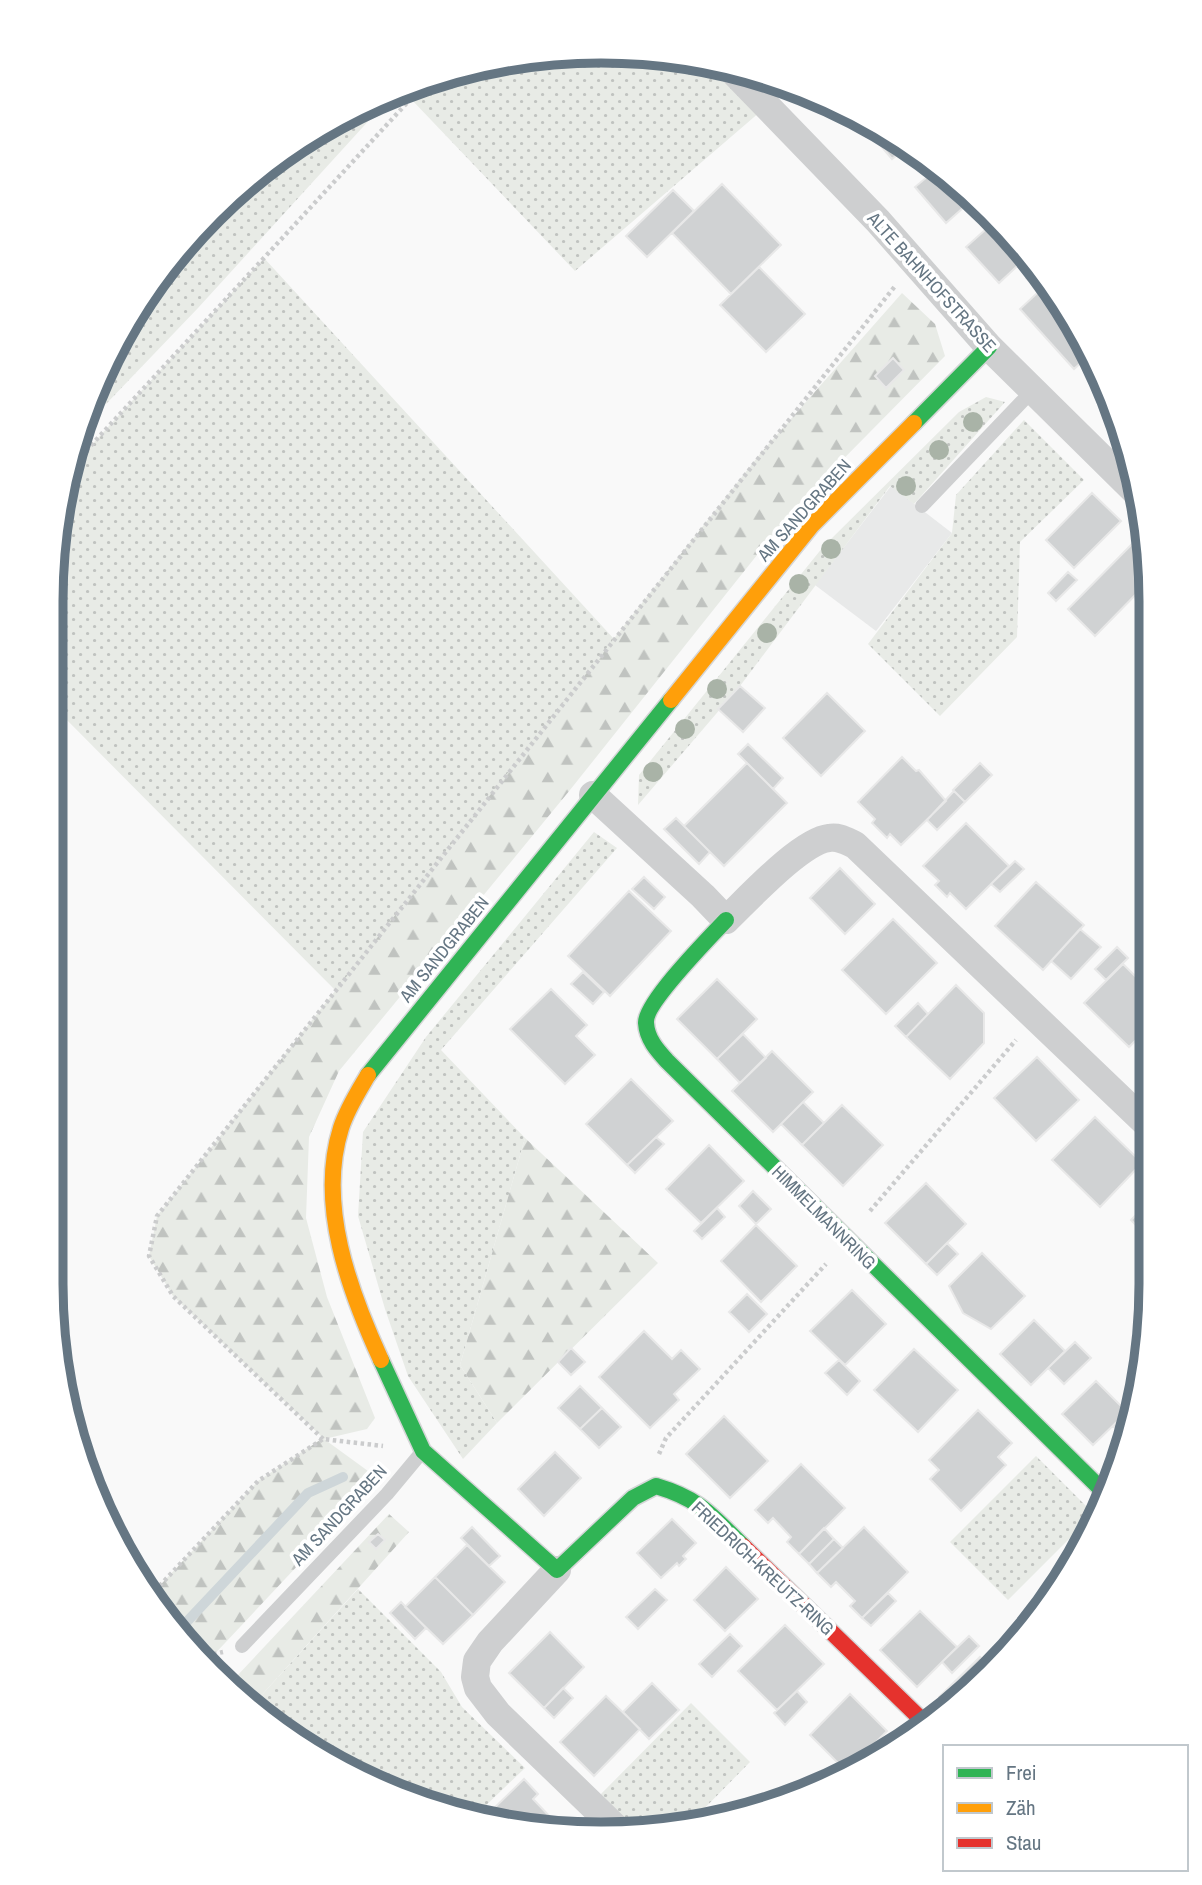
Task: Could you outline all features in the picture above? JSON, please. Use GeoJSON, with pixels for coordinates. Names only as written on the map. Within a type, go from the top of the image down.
{"type":"FeatureCollection","features":[{"type":"Feature","properties":{"kind":"street","name":"ALTE BAHNHOFSTRASSE"},"geometry":{"type":"LineString","coordinates":[[744,82],[878,221],[989,347],[1126,482]]}},
{"type":"Feature","properties":{"kind":"street","name":"AM SANDGRABEN"},"geometry":{"type":"LineString","coordinates":[[423,1451],[360,1314],[340,1245],[333,1171],[338,1139],[353,1101],[369,1074],[812,524],[989,347]]}},
{"type":"Feature","properties":{"kind":"street"},"geometry":{"type":"LineString","coordinates":[[593,795],[704,895],[726,920]]}},
{"type":"Feature","properties":{"kind":"street","name":"HIMMELMANNRING"},"geometry":{"type":"LineString","coordinates":[[1099,1487],[667,1061],[652,1042],[645,1021],[653,1003],[726,920],[809,845],[830,837],[847,842],[867,855],[1139,1116]]}},
{"type":"Feature","properties":{"kind":"street"},"geometry":{"type":"LineString","coordinates":[[423,1451],[557,1570]]}},
{"type":"Feature","properties":{"kind":"street","name":"FRIEDRICH-KREUTZ-RING"},"geometry":{"type":"LineString","coordinates":[[609,1822],[498,1714],[478,1688],[475,1677],[477,1661],[490,1642],[557,1570],[633,1498],[656,1486],[679,1493],[699,1504],[919,1718]]}},
{"type":"Feature","properties":{"kind":"lane"},"geometry":{"type":"LineString","coordinates":[[922,506],[1034,390]]}},
{"type":"Feature","properties":{"kind":"lane","name":"AM SANDGRABEN"},"geometry":{"type":"LineString","coordinates":[[242,1646],[387,1494],[423,1451]]}},
{"type":"Feature","properties":{"kind":"path"},"geometry":{"type":"LineString","coordinates":[[84,453],[411,98]]}},
{"type":"Feature","properties":{"kind":"path"},"geometry":{"type":"LineString","coordinates":[[423,1451],[323,1438],[173,1296],[149,1256],[157,1216],[914,262]]}},
{"type":"Feature","properties":{"kind":"path"},"geometry":{"type":"LineString","coordinates":[[157,1587],[258,1481],[323,1438]]}},
{"type":"Feature","properties":{"kind":"shaded area"},"geometry":{"type":"Polygon","coordinates":[[[891,486],[952,533],[876,631],[815,585],[891,486]]]}},
{"type":"Feature","properties":{"kind":"green space"},"geometry":{"type":"Polygon","coordinates":[[[601,63],[671,68],[740,81],[767,106],[575,271],[411,99],[462,81],[496,73],[566,64],[601,63]]]}},
{"type":"Feature","properties":{"kind":"green space"},"geometry":{"type":"Polygon","coordinates":[[[377,112],[198,308],[98,413],[118,363],[135,332],[174,273],[197,246],[273,174],[332,135],[377,112]]]}},
{"type":"Feature","properties":{"kind":"green space"},"geometry":{"type":"Polygon","coordinates":[[[264,258],[614,639],[336,991],[63,716],[64,566],[73,496],[84,453],[264,258]]]}},
{"type":"Feature","properties":{"kind":"green space"},"geometry":{"type":"Polygon","coordinates":[[[902,293],[935,324],[945,356],[792,511],[570,790],[339,1071],[309,1137],[306,1218],[327,1297],[375,1418],[367,1429],[324,1439],[379,1479],[213,1656],[174,1612],[157,1588],[258,1481],[323,1438],[173,1296],[149,1256],[157,1216],[760,454],[902,293]]]}},
{"type":"Feature","properties":{"kind":"green space"},"geometry":{"type":"Polygon","coordinates":[[[986,397],[1005,402],[914,504],[890,486],[740,686],[638,805],[639,775],[823,547],[959,412],[986,397]]]}},
{"type":"Feature","properties":{"kind":"green space"},"geometry":{"type":"Polygon","coordinates":[[[1024,420],[1084,480],[1020,542],[1017,637],[940,716],[868,644],[952,533],[956,495],[1024,420]]]}},
{"type":"Feature","properties":{"kind":"green space"},"geometry":{"type":"Polygon","coordinates":[[[594,832],[617,848],[441,1050],[525,1138],[460,1365],[497,1423],[463,1459],[408,1376],[385,1309],[358,1216],[363,1132],[426,1037],[594,832]]]}},
{"type":"Feature","properties":{"kind":"green space"},"geometry":{"type":"Polygon","coordinates":[[[525,1138],[658,1263],[497,1423],[460,1365],[525,1138]]]}},
{"type":"Feature","properties":{"kind":"green space"},"geometry":{"type":"Polygon","coordinates":[[[1036,1456],[1089,1509],[1082,1526],[1008,1600],[950,1542],[1036,1456]]]}},
{"type":"Feature","properties":{"kind":"green space"},"geometry":{"type":"Polygon","coordinates":[[[389,1514],[409,1532],[259,1698],[236,1677],[389,1514]]]}},
{"type":"Feature","properties":{"kind":"green space"},"geometry":{"type":"Polygon","coordinates":[[[358,1589],[441,1672],[462,1707],[525,1768],[482,1809],[462,1804],[363,1767],[302,1731],[259,1698],[358,1589]]]}},
{"type":"Feature","properties":{"kind":"green space"},"geometry":{"type":"Polygon","coordinates":[[[691,1703],[750,1762],[700,1813],[626,1821],[600,1795],[691,1703]]]}},
{"type":"Feature","properties":{"kind":"building"},"geometry":{"type":"Polygon","coordinates":[[[874,137],[899,153],[892,159],[874,137]]]}},
{"type":"Feature","properties":{"kind":"building"},"geometry":{"type":"Polygon","coordinates":[[[930,175],[965,206],[946,223],[915,187],[930,175]]]}},
{"type":"Feature","properties":{"kind":"building"},"geometry":{"type":"Polygon","coordinates":[[[722,184],[781,245],[731,294],[672,233],[722,184]]]}},
{"type":"Feature","properties":{"kind":"building"},"geometry":{"type":"Polygon","coordinates":[[[673,190],[694,211],[647,257],[626,236],[673,190]]]}},
{"type":"Feature","properties":{"kind":"building"},"geometry":{"type":"Polygon","coordinates":[[[988,228],[1020,264],[999,283],[966,247],[988,228]]]}},
{"type":"Feature","properties":{"kind":"building"},"geometry":{"type":"Polygon","coordinates":[[[759,267],[805,314],[766,352],[720,305],[759,267]]]}},
{"type":"Feature","properties":{"kind":"building"},"geometry":{"type":"Polygon","coordinates":[[[1029,275],[1040,291],[1039,292],[1026,278],[1029,275]]]}},
{"type":"Feature","properties":{"kind":"building"},"geometry":{"type":"Polygon","coordinates":[[[1040,290],[1083,361],[1074,369],[1020,309],[1040,290]]]}},
{"type":"Feature","properties":{"kind":"building"},"geometry":{"type":"Polygon","coordinates":[[[893,358],[904,370],[886,388],[875,376],[893,358]]]}},
{"type":"Feature","properties":{"kind":"building"},"geometry":{"type":"Polygon","coordinates":[[[1092,493],[1121,521],[1074,568],[1046,540],[1092,493]]]}},
{"type":"Feature","properties":{"kind":"building"},"geometry":{"type":"Polygon","coordinates":[[[1135,541],[1139,591],[1095,636],[1068,609],[1135,541]]]}},
{"type":"Feature","properties":{"kind":"building"},"geometry":{"type":"Polygon","coordinates":[[[1068,572],[1077,580],[1056,601],[1048,593],[1068,572]]]}},
{"type":"Feature","properties":{"kind":"building"},"geometry":{"type":"Polygon","coordinates":[[[740,686],[765,708],[743,732],[718,709],[740,686]]]}},
{"type":"Feature","properties":{"kind":"building"},"geometry":{"type":"Polygon","coordinates":[[[827,693],[865,731],[821,776],[783,738],[827,693]]]}},
{"type":"Feature","properties":{"kind":"building"},"geometry":{"type":"Polygon","coordinates":[[[748,744],[783,778],[773,789],[738,754],[748,744]]]}},
{"type":"Feature","properties":{"kind":"building"},"geometry":{"type":"Polygon","coordinates":[[[902,757],[916,771],[919,770],[946,801],[901,845],[890,834],[887,838],[872,823],[875,819],[858,802],[902,757]]]}},
{"type":"Feature","properties":{"kind":"building"},"geometry":{"type":"Polygon","coordinates":[[[747,763],[787,803],[724,866],[684,826],[747,763]]]}},
{"type":"Feature","properties":{"kind":"building"},"geometry":{"type":"Polygon","coordinates":[[[980,763],[992,775],[965,802],[953,790],[980,763]]]}},
{"type":"Feature","properties":{"kind":"building"},"geometry":{"type":"Polygon","coordinates":[[[954,791],[965,802],[937,830],[927,820],[954,791]]]}},
{"type":"Feature","properties":{"kind":"building"},"geometry":{"type":"Polygon","coordinates":[[[676,818],[710,852],[699,864],[664,829],[676,818]]]}},
{"type":"Feature","properties":{"kind":"building"},"geometry":{"type":"Polygon","coordinates":[[[966,823],[1009,866],[966,909],[950,893],[947,897],[935,885],[939,881],[923,866],[966,823]]]}},
{"type":"Feature","properties":{"kind":"building"},"geometry":{"type":"Polygon","coordinates":[[[1015,861],[1024,869],[1000,892],[991,884],[1015,861]]]}},
{"type":"Feature","properties":{"kind":"building"},"geometry":{"type":"Polygon","coordinates":[[[840,868],[875,904],[845,934],[810,898],[840,868]]]}},
{"type":"Feature","properties":{"kind":"building"},"geometry":{"type":"Polygon","coordinates":[[[644,877],[665,897],[654,909],[632,889],[644,877]]]}},
{"type":"Feature","properties":{"kind":"building"},"geometry":{"type":"Polygon","coordinates":[[[1036,882],[1084,925],[1043,970],[995,926],[1036,882]]]}},
{"type":"Feature","properties":{"kind":"building"},"geometry":{"type":"Polygon","coordinates":[[[629,891],[671,931],[610,996],[568,956],[629,891]]]}},
{"type":"Feature","properties":{"kind":"building"},"geometry":{"type":"Polygon","coordinates":[[[893,919],[937,963],[886,1014],[842,970],[893,919]]]}},
{"type":"Feature","properties":{"kind":"building"},"geometry":{"type":"Polygon","coordinates":[[[1080,929],[1101,947],[1071,979],[1051,961],[1080,929]]]}},
{"type":"Feature","properties":{"kind":"building"},"geometry":{"type":"Polygon","coordinates":[[[1117,947],[1128,958],[1106,980],[1095,969],[1117,947]]]}},
{"type":"Feature","properties":{"kind":"building"},"geometry":{"type":"Polygon","coordinates":[[[1123,964],[1139,980],[1139,1037],[1129,1047],[1084,1003],[1123,964]]]}},
{"type":"Feature","properties":{"kind":"building"},"geometry":{"type":"Polygon","coordinates":[[[583,972],[604,992],[593,1004],[571,984],[583,972]]]}},
{"type":"Feature","properties":{"kind":"building"},"geometry":{"type":"Polygon","coordinates":[[[717,979],[757,1019],[717,1059],[677,1019],[717,979]]]}},
{"type":"Feature","properties":{"kind":"building"},"geometry":{"type":"Polygon","coordinates":[[[956,985],[984,1013],[984,1043],[950,1079],[906,1037],[956,985]]]}},
{"type":"Feature","properties":{"kind":"building"},"geometry":{"type":"Polygon","coordinates":[[[551,989],[587,1025],[576,1036],[595,1055],[565,1084],[510,1029],[551,989]]]}},
{"type":"Feature","properties":{"kind":"building"},"geometry":{"type":"Polygon","coordinates":[[[918,1003],[928,1014],[906,1037],[895,1026],[918,1003]]]}},
{"type":"Feature","properties":{"kind":"building"},"geometry":{"type":"Polygon","coordinates":[[[743,1034],[766,1058],[740,1083],[717,1059],[743,1034]]]}},
{"type":"Feature","properties":{"kind":"building"},"geometry":{"type":"Polygon","coordinates":[[[772,1051],[813,1092],[773,1132],[732,1091],[772,1051]]]}},
{"type":"Feature","properties":{"kind":"building"},"geometry":{"type":"Polygon","coordinates":[[[1037,1057],[1079,1100],[1036,1141],[994,1098],[1037,1057]]]}},
{"type":"Feature","properties":{"kind":"building"},"geometry":{"type":"Polygon","coordinates":[[[631,1079],[673,1121],[627,1165],[586,1124],[631,1079]]]}},
{"type":"Feature","properties":{"kind":"building"},"geometry":{"type":"Polygon","coordinates":[[[803,1102],[824,1123],[802,1145],[781,1124],[803,1102]]]}},
{"type":"Feature","properties":{"kind":"building"},"geometry":{"type":"Polygon","coordinates":[[[842,1105],[883,1145],[843,1186],[802,1145],[842,1105]]]}},
{"type":"Feature","properties":{"kind":"building"},"geometry":{"type":"Polygon","coordinates":[[[1095,1117],[1139,1160],[1139,1166],[1100,1207],[1052,1160],[1095,1117]]]}},
{"type":"Feature","properties":{"kind":"building"},"geometry":{"type":"Polygon","coordinates":[[[656,1137],[664,1144],[635,1173],[627,1165],[656,1137]]]}},
{"type":"Feature","properties":{"kind":"building"},"geometry":{"type":"Polygon","coordinates":[[[709,1145],[744,1181],[701,1223],[666,1189],[709,1145]]]}},
{"type":"Feature","properties":{"kind":"building"},"geometry":{"type":"Polygon","coordinates":[[[926,1183],[966,1224],[926,1264],[885,1223],[926,1183]]]}},
{"type":"Feature","properties":{"kind":"building"},"geometry":{"type":"Polygon","coordinates":[[[753,1191],[771,1209],[756,1224],[739,1206],[753,1191]]]}},
{"type":"Feature","properties":{"kind":"building"},"geometry":{"type":"Polygon","coordinates":[[[717,1208],[725,1217],[702,1239],[694,1231],[717,1208]]]}},
{"type":"Feature","properties":{"kind":"building"},"geometry":{"type":"Polygon","coordinates":[[[1139,1212],[1139,1228],[1131,1220],[1139,1212]]]}},
{"type":"Feature","properties":{"kind":"building"},"geometry":{"type":"Polygon","coordinates":[[[756,1225],[797,1266],[761,1302],[721,1261],[756,1225]]]}},
{"type":"Feature","properties":{"kind":"building"},"geometry":{"type":"Polygon","coordinates":[[[947,1243],[958,1254],[937,1275],[926,1264],[947,1243]]]}},
{"type":"Feature","properties":{"kind":"building"},"geometry":{"type":"Polygon","coordinates":[[[982,1253],[1025,1296],[991,1329],[963,1313],[949,1286],[982,1253]]]}},
{"type":"Feature","properties":{"kind":"building"},"geometry":{"type":"Polygon","coordinates":[[[852,1290],[886,1324],[845,1365],[810,1331],[852,1290]]]}},
{"type":"Feature","properties":{"kind":"building"},"geometry":{"type":"Polygon","coordinates":[[[747,1294],[767,1314],[749,1332],[729,1312],[747,1294]]]}},
{"type":"Feature","properties":{"kind":"building"},"geometry":{"type":"Polygon","coordinates":[[[1034,1320],[1065,1351],[1031,1385],[1000,1354],[1034,1320]]]}},
{"type":"Feature","properties":{"kind":"building"},"geometry":{"type":"Polygon","coordinates":[[[644,1331],[672,1359],[681,1350],[700,1369],[674,1394],[679,1400],[650,1428],[599,1377],[644,1331]]]}},
{"type":"Feature","properties":{"kind":"building"},"geometry":{"type":"Polygon","coordinates":[[[1075,1342],[1091,1358],[1064,1384],[1048,1368],[1075,1342]]]}},
{"type":"Feature","properties":{"kind":"building"},"geometry":{"type":"Polygon","coordinates":[[[571,1348],[585,1362],[571,1375],[558,1362],[571,1348]]]}},
{"type":"Feature","properties":{"kind":"building"},"geometry":{"type":"Polygon","coordinates":[[[914,1349],[958,1390],[918,1432],[874,1390],[914,1349]]]}},
{"type":"Feature","properties":{"kind":"building"},"geometry":{"type":"Polygon","coordinates":[[[839,1360],[860,1381],[847,1395],[825,1373],[839,1360]]]}},
{"type":"Feature","properties":{"kind":"building"},"geometry":{"type":"Polygon","coordinates":[[[1096,1381],[1124,1409],[1123,1416],[1093,1445],[1062,1414],[1096,1381]]]}},
{"type":"Feature","properties":{"kind":"building"},"geometry":{"type":"Polygon","coordinates":[[[580,1386],[602,1408],[580,1429],[558,1408],[580,1386]]]}},
{"type":"Feature","properties":{"kind":"building"},"geometry":{"type":"Polygon","coordinates":[[[602,1408],[621,1427],[599,1448],[580,1429],[602,1408]]]}},
{"type":"Feature","properties":{"kind":"building"},"geometry":{"type":"Polygon","coordinates":[[[978,1410],[1012,1443],[998,1457],[1006,1465],[961,1511],[930,1479],[939,1470],[929,1460],[978,1410]]]}},
{"type":"Feature","properties":{"kind":"building"},"geometry":{"type":"Polygon","coordinates":[[[724,1416],[768,1461],[730,1498],[686,1454],[724,1416]]]}},
{"type":"Feature","properties":{"kind":"building"},"geometry":{"type":"Polygon","coordinates":[[[1123,1416],[1118,1431],[1113,1426],[1123,1416]]]}},
{"type":"Feature","properties":{"kind":"building"},"geometry":{"type":"Polygon","coordinates":[[[555,1452],[581,1478],[544,1516],[518,1489],[555,1452]]]}},
{"type":"Feature","properties":{"kind":"building"},"geometry":{"type":"Polygon","coordinates":[[[801,1464],[845,1508],[799,1554],[787,1542],[791,1537],[773,1518],[768,1523],[755,1510],[801,1464]]]}},
{"type":"Feature","properties":{"kind":"building"},"geometry":{"type":"Polygon","coordinates":[[[672,1519],[696,1543],[683,1556],[686,1559],[679,1566],[677,1563],[661,1578],[637,1553],[672,1519]]]}},
{"type":"Feature","properties":{"kind":"building"},"geometry":{"type":"Polygon","coordinates":[[[472,1527],[500,1556],[489,1566],[461,1538],[472,1527]]]}},
{"type":"Feature","properties":{"kind":"building"},"geometry":{"type":"Polygon","coordinates":[[[864,1527],[908,1572],[862,1618],[850,1606],[855,1601],[836,1582],[831,1587],[817,1573],[864,1527]]]}},
{"type":"Feature","properties":{"kind":"building"},"geometry":{"type":"Polygon","coordinates":[[[824,1528],[834,1539],[809,1564],[799,1554],[824,1528]]]}},
{"type":"Feature","properties":{"kind":"building"},"geometry":{"type":"Polygon","coordinates":[[[378,1534],[385,1540],[376,1549],[369,1542],[378,1534]]]}},
{"type":"Feature","properties":{"kind":"building"},"geometry":{"type":"Polygon","coordinates":[[[834,1539],[843,1548],[817,1573],[809,1564],[834,1539]]]}},
{"type":"Feature","properties":{"kind":"building"},"geometry":{"type":"Polygon","coordinates":[[[467,1545],[505,1582],[473,1615],[435,1577],[467,1545]]]}},
{"type":"Feature","properties":{"kind":"building"},"geometry":{"type":"Polygon","coordinates":[[[726,1567],[758,1599],[725,1631],[694,1600],[726,1567]]]}},
{"type":"Feature","properties":{"kind":"building"},"geometry":{"type":"Polygon","coordinates":[[[435,1577],[473,1615],[443,1644],[405,1607],[435,1577]]]}},
{"type":"Feature","properties":{"kind":"building"},"geometry":{"type":"Polygon","coordinates":[[[655,1589],[667,1600],[638,1629],[626,1617],[655,1589]]]}},
{"type":"Feature","properties":{"kind":"building"},"geometry":{"type":"Polygon","coordinates":[[[888,1593],[896,1601],[871,1626],[862,1618],[888,1593]]]}},
{"type":"Feature","properties":{"kind":"building"},"geometry":{"type":"Polygon","coordinates":[[[401,1602],[426,1628],[415,1639],[390,1613],[401,1602]]]}},
{"type":"Feature","properties":{"kind":"building"},"geometry":{"type":"Polygon","coordinates":[[[920,1611],[957,1647],[917,1687],[880,1650],[920,1611]]]}},
{"type":"Feature","properties":{"kind":"building"},"geometry":{"type":"Polygon","coordinates":[[[785,1625],[824,1664],[777,1710],[738,1671],[785,1625]]]}},
{"type":"Feature","properties":{"kind":"building"},"geometry":{"type":"Polygon","coordinates":[[[550,1632],[584,1667],[544,1708],[509,1673],[550,1632]]]}},
{"type":"Feature","properties":{"kind":"building"},"geometry":{"type":"Polygon","coordinates":[[[730,1634],[742,1646],[712,1677],[699,1664],[730,1634]]]}},
{"type":"Feature","properties":{"kind":"building"},"geometry":{"type":"Polygon","coordinates":[[[969,1636],[979,1646],[952,1673],[942,1662],[969,1636]]]}},
{"type":"Feature","properties":{"kind":"building"},"geometry":{"type":"Polygon","coordinates":[[[980,1657],[984,1661],[942,1700],[939,1697],[980,1657]]]}},
{"type":"Feature","properties":{"kind":"building"},"geometry":{"type":"Polygon","coordinates":[[[652,1683],[679,1710],[649,1739],[623,1712],[652,1683]]]}},
{"type":"Feature","properties":{"kind":"building"},"geometry":{"type":"Polygon","coordinates":[[[563,1688],[573,1698],[554,1718],[544,1708],[563,1688]]]}},
{"type":"Feature","properties":{"kind":"building"},"geometry":{"type":"Polygon","coordinates":[[[797,1691],[807,1702],[785,1725],[774,1713],[797,1691]]]}},
{"type":"Feature","properties":{"kind":"building"},"geometry":{"type":"Polygon","coordinates":[[[850,1694],[887,1731],[867,1752],[841,1766],[810,1735],[850,1694]]]}},
{"type":"Feature","properties":{"kind":"building"},"geometry":{"type":"Polygon","coordinates":[[[606,1696],[640,1729],[594,1776],[560,1742],[606,1696]]]}},
{"type":"Feature","properties":{"kind":"building"},"geometry":{"type":"Polygon","coordinates":[[[524,1779],[538,1794],[533,1799],[553,1819],[531,1817],[491,1811],[524,1779]]]}},
{"type":"Feature","properties":{"kind":"waterway"},"geometry":{"type":"LineString","coordinates":[[184,1624],[308,1493],[343,1477]]}},
{"type":"Feature","properties":{"kind":"traffic: fast"},"geometry":{"type":"LineString","coordinates":[[914,423],[989,347]]}},
{"type":"Feature","properties":{"kind":"traffic: fast"},"geometry":{"type":"LineString","coordinates":[[368,1075],[671,700]]}},
{"type":"Feature","properties":{"kind":"traffic: fast"},"geometry":{"type":"LineString","coordinates":[[726,920],[655,1001],[646,1023],[653,1044],[667,1061],[1099,1487]]}},
{"type":"Feature","properties":{"kind":"traffic: fast"},"geometry":{"type":"LineString","coordinates":[[381,1360],[423,1451],[557,1570],[633,1498],[656,1486],[684,1496],[713,1517],[743,1546]]}},
{"type":"Feature","properties":{"kind":"traffic: slow"},"geometry":{"type":"LineString","coordinates":[[671,700],[812,525],[914,423]]}},
{"type":"Feature","properties":{"kind":"traffic: slow"},"geometry":{"type":"LineString","coordinates":[[368,1075],[341,1128],[333,1186],[335,1216],[348,1276],[381,1360]]}},
{"type":"Feature","properties":{"kind":"traffic: jam"},"geometry":{"type":"LineString","coordinates":[[743,1546],[919,1718]]}}]}
